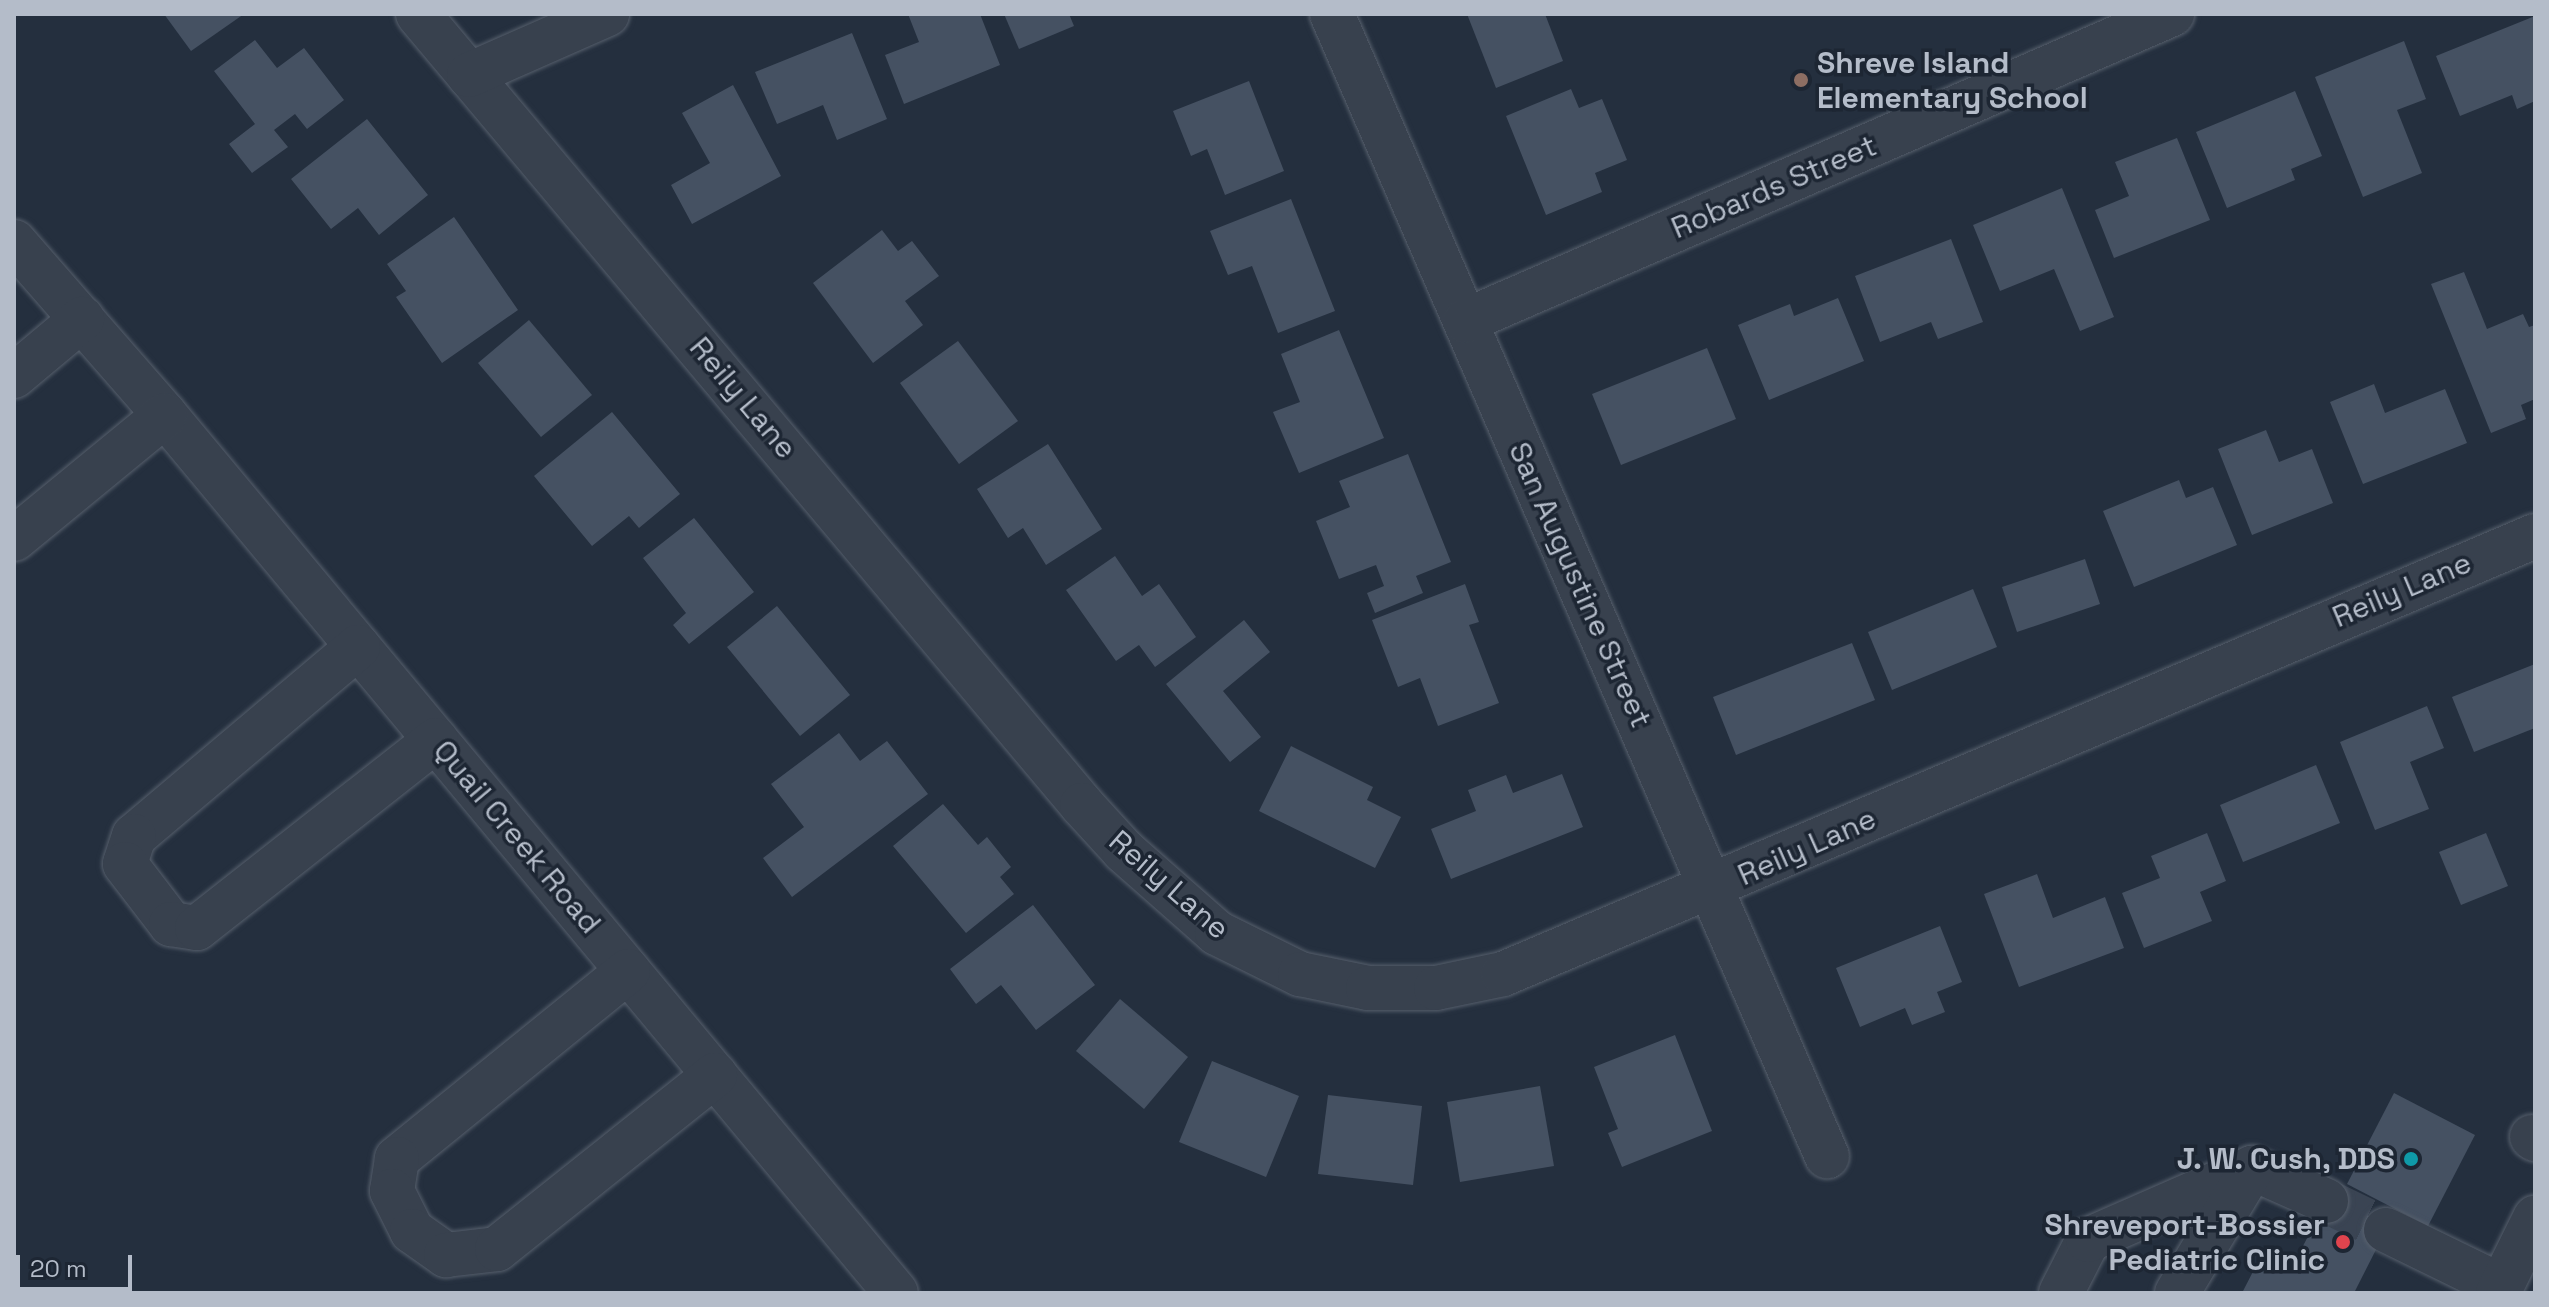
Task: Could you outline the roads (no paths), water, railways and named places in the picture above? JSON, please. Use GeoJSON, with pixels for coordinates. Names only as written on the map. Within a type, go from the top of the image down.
{"type":"FeatureCollection","features":[{"type":"Feature","properties":{"kind":"street","name":"Reily Lane"},"geometry":{"type":"LineString","coordinates":[[418,14],[1082,805],[1124,851],[1217,933],[1300,974],[1368,988],[1436,988],[1503,974],[2535,536]]}},
{"type":"Feature","properties":{"kind":"street"},"geometry":{"type":"LineString","coordinates":[[469,75],[607,14]]}},
{"type":"Feature","properties":{"kind":"street","name":"San Augustine Street"},"geometry":{"type":"LineString","coordinates":[[1332,14],[1827,1156]]}},
{"type":"Feature","properties":{"kind":"street","name":"Robards Street"},"geometry":{"type":"LineString","coordinates":[[1465,321],[2172,14]]}},
{"type":"Feature","properties":{"kind":"street","name":"Quail Creek Road"},"geometry":{"type":"LineString","coordinates":[[14,242],[138,382],[896,1293]]}},
{"type":"Feature","properties":{"kind":"street"},"geometry":{"type":"LineString","coordinates":[[14,376],[82,319]]}},
{"type":"Feature","properties":{"kind":"street"},"geometry":{"type":"LineString","coordinates":[[14,539],[165,415]]}},
{"type":"Feature","properties":{"kind":"street"},"geometry":{"type":"LineString","coordinates":[[358,647],[134,836],[125,864],[171,924],[197,928],[436,740]]}},
{"type":"Feature","properties":{"kind":"street"},"geometry":{"type":"LineString","coordinates":[[628,971],[397,1159],[392,1191],[412,1231],[446,1255],[497,1249],[715,1075]]}},
{"type":"Feature","properties":{"kind":"street"},"geometry":{"type":"LineString","coordinates":[[2061,1293],[2088,1240],[2252,1168],[2326,1201]]}},
{"type":"Feature","properties":{"kind":"street"},"geometry":{"type":"LineString","coordinates":[[2177,1293],[2252,1168]]}},
{"type":"Feature","properties":{"kind":"street"},"geometry":{"type":"LineString","coordinates":[[2386,1230],[2499,1289],[2535,1218]]}},
{"type":"Feature","properties":{"kind":"tunnel"},"geometry":{"type":"LineString","coordinates":[[2326,1201],[2386,1230]]}},
{"type":"Feature","properties":{"kind":"place","name":"Shreve Island Elementary School"},"geometry":{"type":"Point","coordinates":[1801,80]}},
{"type":"Feature","properties":{"kind":"place","name":"J. W. Cush, DDS"},"geometry":{"type":"Point","coordinates":[2411,1159]}},
{"type":"Feature","properties":{"kind":"place","name":"Shreveport-Bossier Pediatric Clinic"},"geometry":{"type":"Point","coordinates":[2343,1242]}}]}
